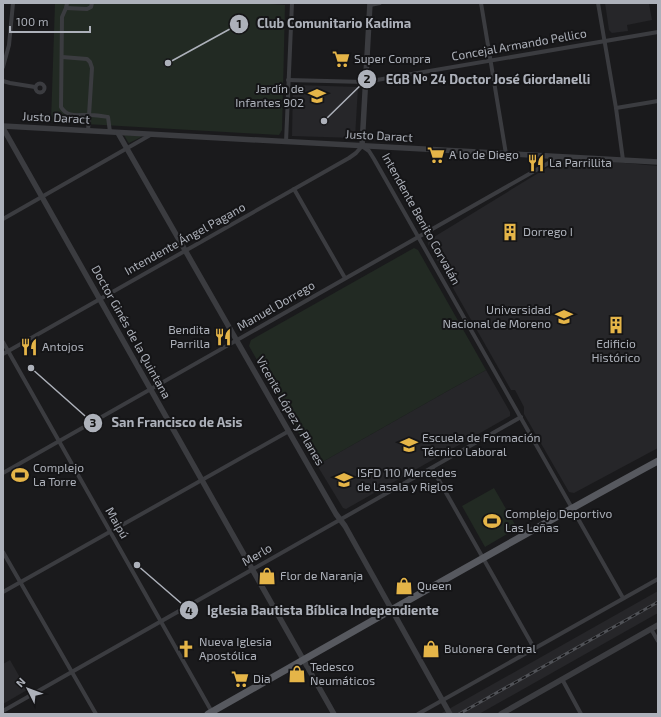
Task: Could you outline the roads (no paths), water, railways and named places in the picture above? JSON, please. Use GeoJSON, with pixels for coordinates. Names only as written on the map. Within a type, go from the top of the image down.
{"type":"FeatureCollection","features":[{"type":"Feature","properties":{"kind":"main road"},"geometry":{"type":"LineString","coordinates":[[211,713],[482,558],[658,461]]}},
{"type":"Feature","properties":{"kind":"street"},"geometry":{"type":"LineString","coordinates":[[3,67],[9,45],[13,3]]}},
{"type":"Feature","properties":{"kind":"street"},"geometry":{"type":"LineString","coordinates":[[92,3],[91,7],[87,9],[67,5],[62,17],[61,107],[66,114],[76,116],[89,115],[108,117],[110,132]]}},
{"type":"Feature","properties":{"kind":"street"},"geometry":{"type":"LineString","coordinates":[[286,142],[292,3]]}},
{"type":"Feature","properties":{"kind":"street"},"geometry":{"type":"LineString","coordinates":[[362,146],[370,4],[380,3]]}},
{"type":"Feature","properties":{"kind":"street"},"geometry":{"type":"LineString","coordinates":[[481,3],[506,154]]}},
{"type":"Feature","properties":{"kind":"street"},"geometry":{"type":"LineString","coordinates":[[598,3],[616,108],[623,160]]}},
{"type":"Feature","properties":{"kind":"street","name":"Concejal Armando Pellico"},"geometry":{"type":"LineString","coordinates":[[288,80],[365,82],[658,32]]}},
{"type":"Feature","properties":{"kind":"street"},"geometry":{"type":"LineString","coordinates":[[62,57],[87,59],[90,62],[92,68],[88,131]]}},
{"type":"Feature","properties":{"kind":"street"},"geometry":{"type":"LineString","coordinates":[[3,81],[35,88]]}},
{"type":"Feature","properties":{"kind":"street"},"geometry":{"type":"LineString","coordinates":[[616,108],[658,101]]}},
{"type":"Feature","properties":{"kind":"street","name":"Justo Daract"},"geometry":{"type":"LineString","coordinates":[[3,127],[658,162]]}},
{"type":"Feature","properties":{"kind":"street","name":"Doctor Ginés de la Quintana"},"geometry":{"type":"LineString","coordinates":[[3,127],[334,714]]}},
{"type":"Feature","properties":{"kind":"street","name":"Vicente López y Planes"},"geometry":{"type":"LineString","coordinates":[[118,132],[392,609],[450,714]]}},
{"type":"Feature","properties":{"kind":"street"},"geometry":{"type":"LineString","coordinates":[[3,219],[152,134]]}},
{"type":"Feature","properties":{"kind":"street","name":"Intendente Ángel Pagano"},"geometry":{"type":"LineString","coordinates":[[3,354],[349,158],[362,146]]}},
{"type":"Feature","properties":{"kind":"street","name":"Intendente Benito Corvalán"},"geometry":{"type":"LineString","coordinates":[[362,146],[369,151],[374,159],[623,598]]}},
{"type":"Feature","properties":{"kind":"street","name":"Manuel Dorrego"},"geometry":{"type":"LineString","coordinates":[[3,473],[559,156]]}},
{"type":"Feature","properties":{"kind":"street"},"geometry":{"type":"LineString","coordinates":[[294,189],[345,278]]}},
{"type":"Feature","properties":{"kind":"street","name":"Maipú"},"geometry":{"type":"LineString","coordinates":[[3,342],[161,621],[211,713]]}},
{"type":"Feature","properties":{"kind":"street","name":"Merlo"},"geometry":{"type":"LineString","coordinates":[[3,711],[520,417]]}},
{"type":"Feature","properties":{"kind":"street"},"geometry":{"type":"LineString","coordinates":[[3,592],[289,431]]}},
{"type":"Feature","properties":{"kind":"street"},"geometry":{"type":"LineString","coordinates":[[432,468],[534,648]]}},
{"type":"Feature","properties":{"kind":"street"},"geometry":{"type":"LineString","coordinates":[[3,552],[96,714]]}},
{"type":"Feature","properties":{"kind":"street"},"geometry":{"type":"LineString","coordinates":[[418,714],[658,579]]}},
{"type":"Feature","properties":{"kind":"street"},"geometry":{"type":"LineString","coordinates":[[500,714],[658,625]]}},
{"type":"Feature","properties":{"kind":"street"},"geometry":{"type":"LineString","coordinates":[[651,629],[658,641]]}},
{"type":"Feature","properties":{"kind":"street"},"geometry":{"type":"LineString","coordinates":[[562,680],[581,714]]}},
{"type":"Feature","properties":{"kind":"railway"},"geometry":{"type":"LineString","coordinates":[[459,714],[658,602]]}},
{"type":"Feature","properties":{"kind":"place","name":"Super Compra"},"geometry":{"type":"Point","coordinates":[341,59]}},
{"type":"Feature","properties":{"kind":"place","name":"Club Comunitario Kadima"},"geometry":{"type":"Point","coordinates":[168,63]}},
{"type":"Feature","properties":{"kind":"place","name":"Jardín de Infantes 902"},"geometry":{"type":"Point","coordinates":[317,96]}},
{"type":"Feature","properties":{"kind":"place","name":"EGB Nº 24 Doctor José Giordanelli"},"geometry":{"type":"Point","coordinates":[324,121]}},
{"type":"Feature","properties":{"kind":"place","name":"A lo de Diego"},"geometry":{"type":"Point","coordinates":[436,155]}},
{"type":"Feature","properties":{"kind":"place","name":"La Parrillita"},"geometry":{"type":"Point","coordinates":[536,163]}},
{"type":"Feature","properties":{"kind":"place","name":"Dorrego I"},"geometry":{"type":"Point","coordinates":[510,232]}},
{"type":"Feature","properties":{"kind":"place","name":"Universidad Nacional de Moreno"},"geometry":{"type":"Point","coordinates":[564,317]}},
{"type":"Feature","properties":{"kind":"place","name":"Edificio Histórico"},"geometry":{"type":"Point","coordinates":[616,325]}},
{"type":"Feature","properties":{"kind":"place","name":"Bendita Parrilla"},"geometry":{"type":"Point","coordinates":[223,337]}},
{"type":"Feature","properties":{"kind":"place","name":"Antojos"},"geometry":{"type":"Point","coordinates":[29,347]}},
{"type":"Feature","properties":{"kind":"place","name":"San Francisco de Asis"},"geometry":{"type":"Point","coordinates":[31,368]}},
{"type":"Feature","properties":{"kind":"place","name":"Escuela de Formación Técnico Laboral"},"geometry":{"type":"Point","coordinates":[409,445]}},
{"type":"Feature","properties":{"kind":"place","name":"Complejo La Torre"},"geometry":{"type":"Point","coordinates":[20,475]}},
{"type":"Feature","properties":{"kind":"place","name":"ISFD 110 Mercedes de Lasala y Riglos"},"geometry":{"type":"Point","coordinates":[344,480]}},
{"type":"Feature","properties":{"kind":"place","name":"Complejo Deportivo Las Leñas"},"geometry":{"type":"Point","coordinates":[492,521]}},
{"type":"Feature","properties":{"kind":"place","name":"Iglesia Bautista Bíblica Independiente"},"geometry":{"type":"Point","coordinates":[137,565]}},
{"type":"Feature","properties":{"kind":"place","name":"Flor de Naranja"},"geometry":{"type":"Point","coordinates":[267,576]}},
{"type":"Feature","properties":{"kind":"place","name":"Queen"},"geometry":{"type":"Point","coordinates":[404,586]}},
{"type":"Feature","properties":{"kind":"place","name":"Nueva Iglesia Apostólica"},"geometry":{"type":"Point","coordinates":[186,649]}},
{"type":"Feature","properties":{"kind":"place","name":"Bulonera Central"},"geometry":{"type":"Point","coordinates":[431,649]}},
{"type":"Feature","properties":{"kind":"place","name":"Tedesco Neumáticos"},"geometry":{"type":"Point","coordinates":[297,674]}},
{"type":"Feature","properties":{"kind":"place","name":"Dia"},"geometry":{"type":"Point","coordinates":[240,679]}}]}
